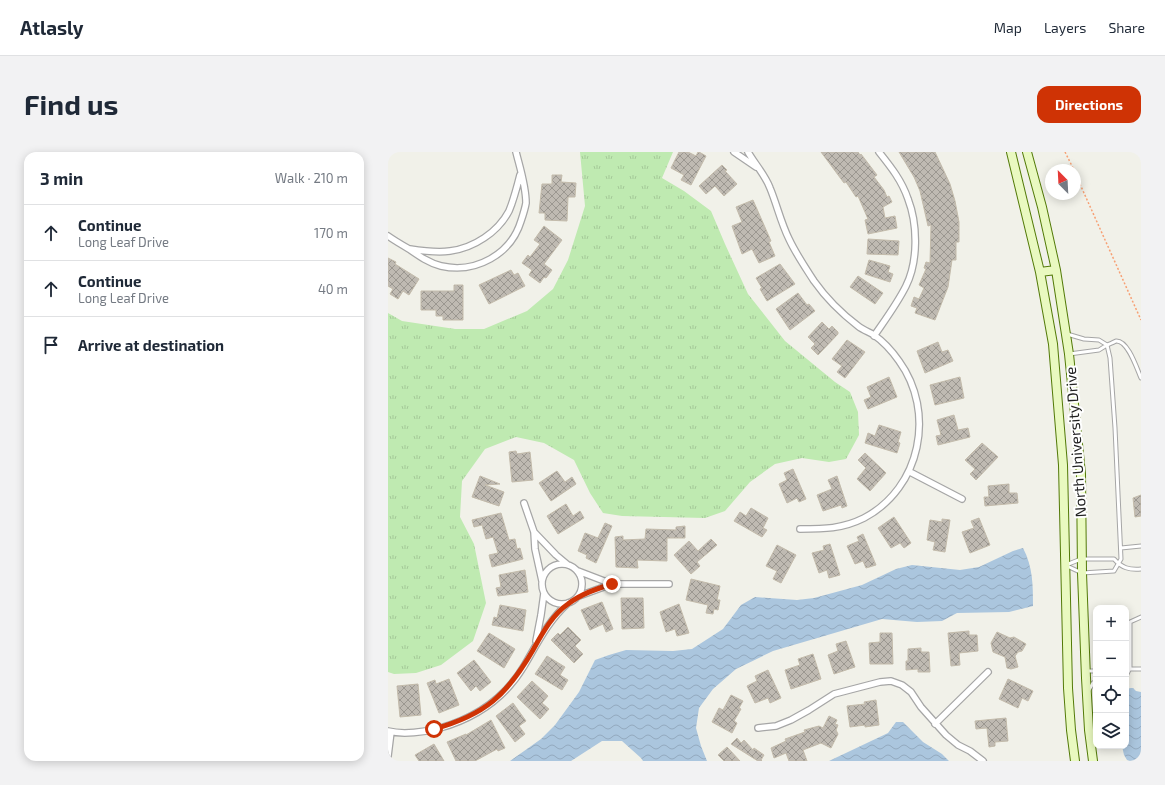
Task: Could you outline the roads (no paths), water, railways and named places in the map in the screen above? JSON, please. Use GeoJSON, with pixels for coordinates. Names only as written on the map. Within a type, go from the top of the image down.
{"type":"FeatureCollection","features":[{"type":"Feature","properties":{"kind":"main road","name":"North University Drive"},"geometry":{"type":"LineString","coordinates":[[1011,152],[1040,272],[1053,344],[1063,465],[1068,688],[1075,761]]}},
{"type":"Feature","properties":{"kind":"main road","name":"North University Drive"},"geometry":{"type":"LineString","coordinates":[[1028,152],[1056,270],[1067,334],[1081,474],[1081,559],[1089,730],[1093,761]]}},
{"type":"Feature","properties":{"kind":"main road"},"geometry":{"type":"LineString","coordinates":[[1040,272],[1056,270]]}},
{"type":"Feature","properties":{"kind":"street"},"geometry":{"type":"LineString","coordinates":[[388,236],[408,249],[440,266],[455,268],[469,266],[484,262],[494,257],[504,249],[519,228],[526,204],[516,152]]}},
{"type":"Feature","properties":{"kind":"street"},"geometry":{"type":"LineString","coordinates":[[734,152],[758,168]]}},
{"type":"Feature","properties":{"kind":"street"},"geometry":{"type":"LineString","coordinates":[[748,152],[770,186],[788,238],[802,263],[819,288],[838,309],[859,327],[874,336],[890,349],[908,376],[918,407],[920,424],[919,441],[910,472],[890,498],[877,510],[864,518],[832,529],[800,529]]}},
{"type":"Feature","properties":{"kind":"street"},"geometry":{"type":"LineString","coordinates":[[874,336],[894,308],[906,286],[913,263],[915,241],[914,220],[909,199],[896,174],[879,152]]}},
{"type":"Feature","properties":{"kind":"street"},"geometry":{"type":"LineString","coordinates":[[408,249],[450,252],[468,246],[484,238],[498,226],[508,212],[521,173]]}},
{"type":"Feature","properties":{"kind":"street"},"geometry":{"type":"LineString","coordinates":[[910,472],[962,499]]}},
{"type":"Feature","properties":{"kind":"street"},"geometry":{"type":"LineString","coordinates":[[524,504],[534,532],[535,549],[544,592],[536,646]]}},
{"type":"Feature","properties":{"kind":"street"},"geometry":{"type":"LineString","coordinates":[[534,532],[568,565],[578,571],[612,584]]}},
{"type":"Feature","properties":{"kind":"street"},"geometry":{"type":"LineString","coordinates":[[542,582],[544,576],[551,567],[562,564],[568,565]]}},
{"type":"Feature","properties":{"kind":"street"},"geometry":{"type":"LineString","coordinates":[[578,571],[582,583],[579,596]]}},
{"type":"Feature","properties":{"kind":"street"},"geometry":{"type":"LineString","coordinates":[[388,756],[390,731],[412,732],[434,729],[456,723],[476,714],[496,700],[511,685],[552,620],[568,603],[579,596],[612,584],[669,584]]}},
{"type":"Feature","properties":{"kind":"street"},"geometry":{"type":"LineString","coordinates":[[544,592],[547,597],[556,604],[568,603]]}},
{"type":"Feature","properties":{"kind":"street"},"geometry":{"type":"LineString","coordinates":[[935,724],[988,672]]}},
{"type":"Feature","properties":{"kind":"street"},"geometry":{"type":"LineString","coordinates":[[758,728],[776,726],[791,720],[834,694],[880,682],[891,681],[902,685],[911,692],[935,724],[958,745],[970,751],[983,761]]}},
{"type":"Feature","properties":{"kind":"lane"},"geometry":{"type":"LineString","coordinates":[[1066,565],[1082,572],[1114,571],[1121,559],[1114,413],[1110,358],[1107,345],[1099,340],[1084,339],[1067,334]]}},
{"type":"Feature","properties":{"kind":"lane"},"geometry":{"type":"LineString","coordinates":[[1069,354],[1099,350],[1117,341],[1122,342],[1127,348],[1141,378]]}},
{"type":"Feature","properties":{"kind":"lane"},"geometry":{"type":"LineString","coordinates":[[1121,548],[1141,546]]}},
{"type":"Feature","properties":{"kind":"lane"},"geometry":{"type":"LineString","coordinates":[[1066,565],[1081,559],[1114,559],[1119,564],[1130,570],[1141,569]]}},
{"type":"Feature","properties":{"kind":"lane"},"geometry":{"type":"LineString","coordinates":[[1141,616],[1130,622],[1130,668],[1141,668]]}},
{"type":"Feature","properties":{"kind":"lane"},"geometry":{"type":"LineString","coordinates":[[1086,671],[1093,671]]}},
{"type":"Feature","properties":{"kind":"lane"},"geometry":{"type":"LineString","coordinates":[[1087,693],[1093,683]]}},
{"type":"Feature","properties":{"kind":"water"},"geometry":{"type":"Polygon","coordinates":[[[1023,548],[1031,569],[1033,606],[1009,612],[957,613],[942,621],[917,622],[882,619],[773,651],[736,669],[713,689],[699,708],[696,728],[707,761],[643,761],[622,741],[602,741],[571,761],[510,761],[541,739],[555,725],[579,692],[595,660],[626,650],[673,651],[692,649],[723,629],[741,605],[755,597],[797,600],[814,598],[862,585],[896,569],[912,565],[960,570],[979,567],[1013,551],[1023,548]]]}},
{"type":"Feature","properties":{"kind":"water"},"geometry":{"type":"Polygon","coordinates":[[[1133,688],[1136,691],[1141,692],[1141,760],[1130,761],[1127,760],[1123,749],[1129,749],[1129,689],[1133,688]]]}},
{"type":"Feature","properties":{"kind":"water"},"geometry":{"type":"Polygon","coordinates":[[[896,722],[903,722],[923,742],[942,754],[949,761],[829,761],[888,733],[896,722]]]}}]}
